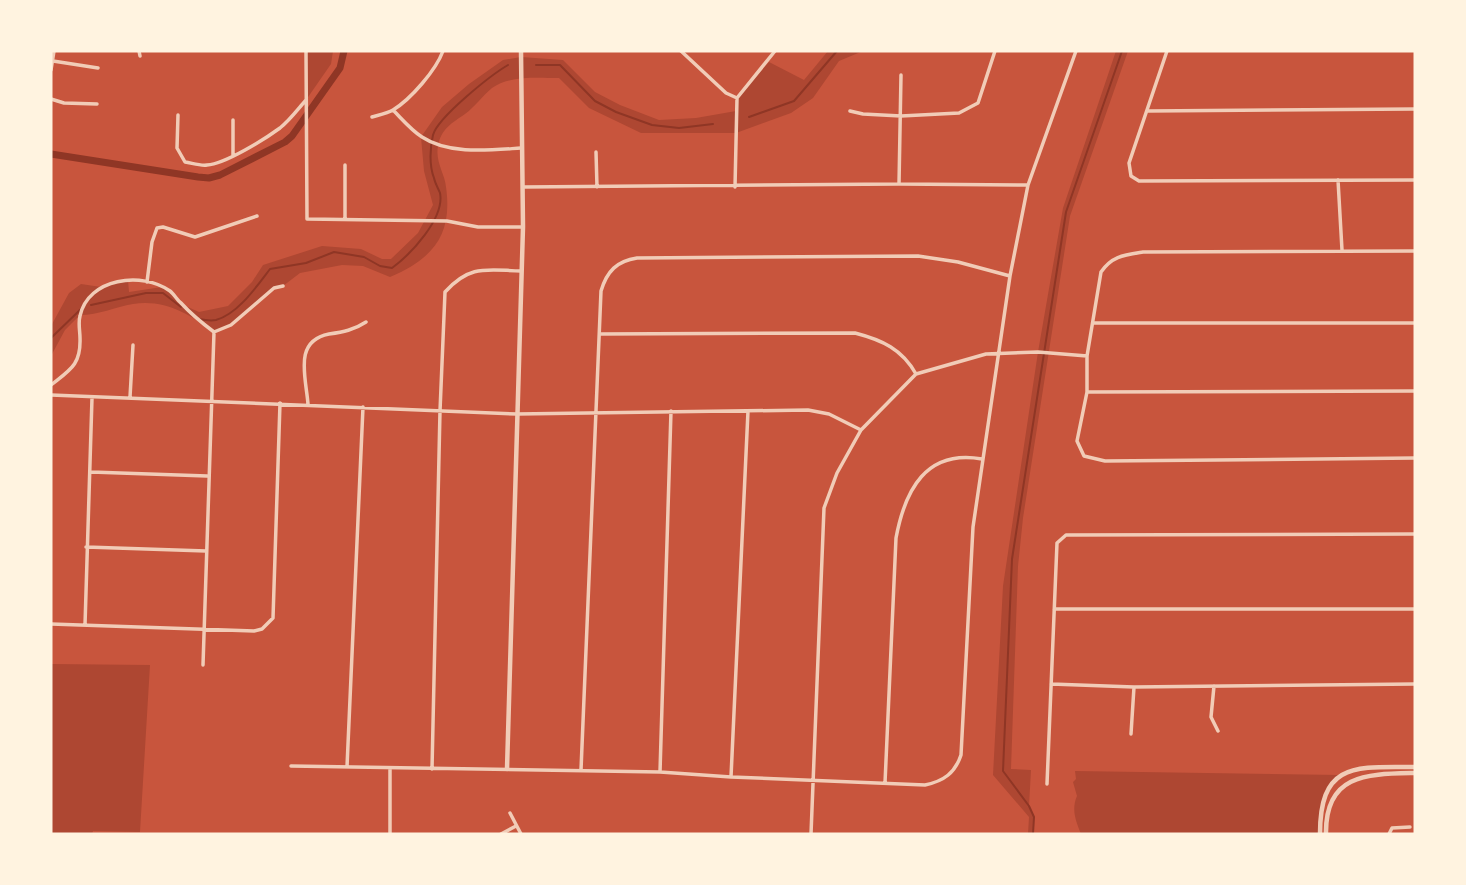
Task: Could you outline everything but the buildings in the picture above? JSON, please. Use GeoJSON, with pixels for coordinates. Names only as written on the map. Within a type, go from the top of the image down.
{"type":"FeatureCollection","features":[{"type":"Feature","properties":{"kind":"street"},"geometry":{"type":"LineString","coordinates":[[51,70],[54,51]]}},
{"type":"Feature","properties":{"kind":"street"},"geometry":{"type":"LineString","coordinates":[[306,51],[307,219],[425,220],[478,227],[523,227]]}},
{"type":"Feature","properties":{"kind":"street"},"geometry":{"type":"LineString","coordinates":[[372,117],[393,110],[427,78],[443,51]]}},
{"type":"Feature","properties":{"kind":"street"},"geometry":{"type":"LineString","coordinates":[[507,769],[523,227],[521,51]]}},
{"type":"Feature","properties":{"kind":"street"},"geometry":{"type":"LineString","coordinates":[[681,51],[726,93],[737,98]]}},
{"type":"Feature","properties":{"kind":"street"},"geometry":{"type":"LineString","coordinates":[[735,187],[737,98],[769,62],[775,51]]}},
{"type":"Feature","properties":{"kind":"street"},"geometry":{"type":"LineString","coordinates":[[850,111],[901,116],[959,113],[978,103],[995,51]]}},
{"type":"Feature","properties":{"kind":"street"},"geometry":{"type":"LineString","coordinates":[[290,766],[660,772],[925,785],[936,783],[954,771],[961,755],[973,527],[1010,276],[1028,185],[1076,51]]}},
{"type":"Feature","properties":{"kind":"street"},"geometry":{"type":"LineString","coordinates":[[1167,51],[1129,163],[1131,176],[1146,181],[1415,180]]}},
{"type":"Feature","properties":{"kind":"street"},"geometry":{"type":"LineString","coordinates":[[53,61],[98,68]]}},
{"type":"Feature","properties":{"kind":"street"},"geometry":{"type":"LineString","coordinates":[[899,184],[901,75]]}},
{"type":"Feature","properties":{"kind":"street"},"geometry":{"type":"LineString","coordinates":[[51,99],[64,103],[97,104]]}},
{"type":"Feature","properties":{"kind":"street"},"geometry":{"type":"LineString","coordinates":[[178,115],[177,148],[185,162],[205,165],[233,155],[281,127],[306,100]]}},
{"type":"Feature","properties":{"kind":"street"},"geometry":{"type":"LineString","coordinates":[[1147,111],[1415,109]]}},
{"type":"Feature","properties":{"kind":"street"},"geometry":{"type":"LineString","coordinates":[[393,110],[421,137],[438,145],[455,148],[521,148]]}},
{"type":"Feature","properties":{"kind":"street"},"geometry":{"type":"LineString","coordinates":[[233,120],[233,155]]}},
{"type":"Feature","properties":{"kind":"street"},"geometry":{"type":"LineString","coordinates":[[596,152],[597,187]]}},
{"type":"Feature","properties":{"kind":"street"},"geometry":{"type":"LineString","coordinates":[[345,165],[345,219]]}},
{"type":"Feature","properties":{"kind":"street"},"geometry":{"type":"LineString","coordinates":[[1338,180],[1342,250]]}},
{"type":"Feature","properties":{"kind":"street"},"geometry":{"type":"LineString","coordinates":[[523,187],[1028,185]]}},
{"type":"Feature","properties":{"kind":"street"},"geometry":{"type":"LineString","coordinates":[[147,282],[152,242],[157,228],[163,227],[195,237],[257,216]]}},
{"type":"Feature","properties":{"kind":"street"},"geometry":{"type":"LineString","coordinates":[[1415,251],[1143,252],[1109,261],[1101,272],[1087,356],[1087,392],[1077,441],[1084,456],[1105,461],[1415,458]]}},
{"type":"Feature","properties":{"kind":"street"},"geometry":{"type":"LineString","coordinates":[[581,770],[601,291],[604,280],[618,264],[638,258],[918,256],[958,262],[1010,276]]}},
{"type":"Feature","properties":{"kind":"street"},"geometry":{"type":"LineString","coordinates":[[432,769],[440,411],[446,292],[467,272],[521,271]]}},
{"type":"Feature","properties":{"kind":"street"},"geometry":{"type":"LineString","coordinates":[[51,385],[75,365],[79,358],[80,315],[89,298],[101,287],[113,283],[128,280],[147,282],[170,292],[214,332]]}},
{"type":"Feature","properties":{"kind":"street"},"geometry":{"type":"LineString","coordinates":[[214,332],[231,325],[274,288],[284,286]]}},
{"type":"Feature","properties":{"kind":"street"},"geometry":{"type":"LineString","coordinates":[[308,404],[304,353],[309,342],[318,336],[355,329],[366,322]]}},
{"type":"Feature","properties":{"kind":"street"},"geometry":{"type":"LineString","coordinates":[[1093,323],[1415,323]]}},
{"type":"Feature","properties":{"kind":"street"},"geometry":{"type":"LineString","coordinates":[[202,664],[214,332]]}},
{"type":"Feature","properties":{"kind":"street"},"geometry":{"type":"LineString","coordinates":[[600,334],[855,333],[872,337],[895,348],[908,360],[916,374]]}},
{"type":"Feature","properties":{"kind":"street"},"geometry":{"type":"LineString","coordinates":[[130,397],[133,345]]}},
{"type":"Feature","properties":{"kind":"street"},"geometry":{"type":"LineString","coordinates":[[811,834],[824,508],[837,473],[861,430],[916,374],[986,354],[1038,352],[1087,356]]}},
{"type":"Feature","properties":{"kind":"street"},"geometry":{"type":"LineString","coordinates":[[1087,392],[1415,391]]}},
{"type":"Feature","properties":{"kind":"street"},"geometry":{"type":"LineString","coordinates":[[51,395],[517,414],[596,411],[817,411],[861,430]]}},
{"type":"Feature","properties":{"kind":"street"},"geometry":{"type":"LineString","coordinates":[[85,625],[92,398]]}},
{"type":"Feature","properties":{"kind":"street"},"geometry":{"type":"LineString","coordinates":[[51,624],[254,631],[262,629],[273,618],[280,403]]}},
{"type":"Feature","properties":{"kind":"street"},"geometry":{"type":"LineString","coordinates":[[347,767],[363,407]]}},
{"type":"Feature","properties":{"kind":"street"},"geometry":{"type":"LineString","coordinates":[[660,772],[671,411]]}},
{"type":"Feature","properties":{"kind":"street"},"geometry":{"type":"LineString","coordinates":[[731,777],[748,411]]}},
{"type":"Feature","properties":{"kind":"street"},"geometry":{"type":"LineString","coordinates":[[885,783],[896,538],[900,519],[914,486],[929,469],[946,460],[982,459]]}},
{"type":"Feature","properties":{"kind":"street"},"geometry":{"type":"LineString","coordinates":[[90,472],[207,476]]}},
{"type":"Feature","properties":{"kind":"street"},"geometry":{"type":"LineString","coordinates":[[1047,784],[1057,543],[1066,535],[1415,534]]}},
{"type":"Feature","properties":{"kind":"street"},"geometry":{"type":"LineString","coordinates":[[86,547],[206,551]]}},
{"type":"Feature","properties":{"kind":"street"},"geometry":{"type":"LineString","coordinates":[[1054,609],[1415,609]]}},
{"type":"Feature","properties":{"kind":"street"},"geometry":{"type":"LineString","coordinates":[[1051,684],[1133,687],[1415,684]]}},
{"type":"Feature","properties":{"kind":"street"},"geometry":{"type":"LineString","coordinates":[[1214,686],[1212,717],[1218,731]]}},
{"type":"Feature","properties":{"kind":"street"},"geometry":{"type":"LineString","coordinates":[[1131,734],[1133,687]]}},
{"type":"Feature","properties":{"kind":"street"},"geometry":{"type":"LineString","coordinates":[[1320,834],[1323,801],[1340,775],[1363,767],[1415,767]]}},
{"type":"Feature","properties":{"kind":"street"},"geometry":{"type":"LineString","coordinates":[[390,769],[390,834]]}},
{"type":"Feature","properties":{"kind":"street"},"geometry":{"type":"LineString","coordinates":[[1326,834],[1329,810],[1335,797],[1347,784],[1364,775],[1415,773]]}},
{"type":"Feature","properties":{"kind":"street"},"geometry":{"type":"LineString","coordinates":[[1340,775],[1347,784]]}},
{"type":"Feature","properties":{"kind":"street"},"geometry":{"type":"LineString","coordinates":[[510,813],[521,834]]}},
{"type":"Feature","properties":{"kind":"street"},"geometry":{"type":"LineString","coordinates":[[501,834],[516,826]]}},
{"type":"Feature","properties":{"kind":"street"},"geometry":{"type":"LineString","coordinates":[[1389,834],[1392,828],[1410,827]]}},
{"type":"Feature","properties":{"kind":"shaded area"},"geometry":{"type":"Polygon","coordinates":[[[306,51],[333,51],[331,64],[306,100],[306,51]]]}},
{"type":"Feature","properties":{"kind":"shaded area"},"geometry":{"type":"Polygon","coordinates":[[[828,51],[863,51],[839,61],[813,98],[791,113],[736,133],[641,133],[589,108],[559,78],[524,78],[499,84],[444,131],[437,152],[446,187],[446,219],[436,244],[428,254],[405,270],[390,277],[363,266],[342,265],[300,273],[283,286],[274,288],[231,325],[214,332],[176,309],[155,304],[133,304],[80,315],[65,330],[51,356],[51,326],[69,293],[81,284],[101,287],[128,280],[129,292],[162,287],[181,304],[199,312],[228,306],[252,282],[263,265],[322,246],[361,249],[382,259],[391,259],[418,233],[433,205],[424,171],[421,137],[442,107],[503,60],[521,57],[563,60],[595,92],[659,120],[696,118],[736,111],[737,98],[769,62],[804,80],[828,51]]]}},
{"type":"Feature","properties":{"kind":"shaded area"},"geometry":{"type":"Polygon","coordinates":[[[1116,51],[1128,51],[1070,216],[1023,518],[1018,566],[1011,769],[1031,770],[1029,806],[1034,817],[1033,834],[1028,834],[1029,817],[993,775],[1003,586],[1038,352],[1063,208],[1116,51]]]}},
{"type":"Feature","properties":{"kind":"shaded area"},"geometry":{"type":"Polygon","coordinates":[[[51,664],[150,665],[140,832],[51,834],[51,664]]]}},
{"type":"Feature","properties":{"kind":"shaded area"},"geometry":{"type":"Polygon","coordinates":[[[1075,771],[1340,775],[1323,801],[1320,834],[1081,834],[1074,811],[1077,796],[1073,782],[1076,779],[1075,771]]]}},
{"type":"Feature","properties":{"kind":"waterway"},"geometry":{"type":"LineString","coordinates":[[51,154],[198,177],[220,175],[292,136],[340,68],[344,51]]}},
{"type":"Feature","properties":{"kind":"waterway"},"geometry":{"type":"LineString","coordinates":[[749,117],[794,101],[837,51]]}},
{"type":"Feature","properties":{"kind":"waterway"},"geometry":{"type":"LineString","coordinates":[[1033,834],[1034,817],[1029,806],[1003,771],[1012,559],[1066,212],[1122,51]]}},
{"type":"Feature","properties":{"kind":"waterway"},"geometry":{"type":"LineString","coordinates":[[199,319],[216,320],[232,312],[270,269],[306,263],[334,252],[364,257],[380,266],[392,268],[400,262],[425,235],[440,203],[430,156],[437,127],[466,97],[508,65]]}},
{"type":"Feature","properties":{"kind":"waterway"},"geometry":{"type":"LineString","coordinates":[[536,65],[560,65],[595,101],[652,125],[679,128],[713,124]]}},
{"type":"Feature","properties":{"kind":"waterway"},"geometry":{"type":"LineString","coordinates":[[91,305],[146,293],[163,293],[181,307]]}},
{"type":"Feature","properties":{"kind":"waterway"},"geometry":{"type":"LineString","coordinates":[[51,338],[82,308]]}}]}
